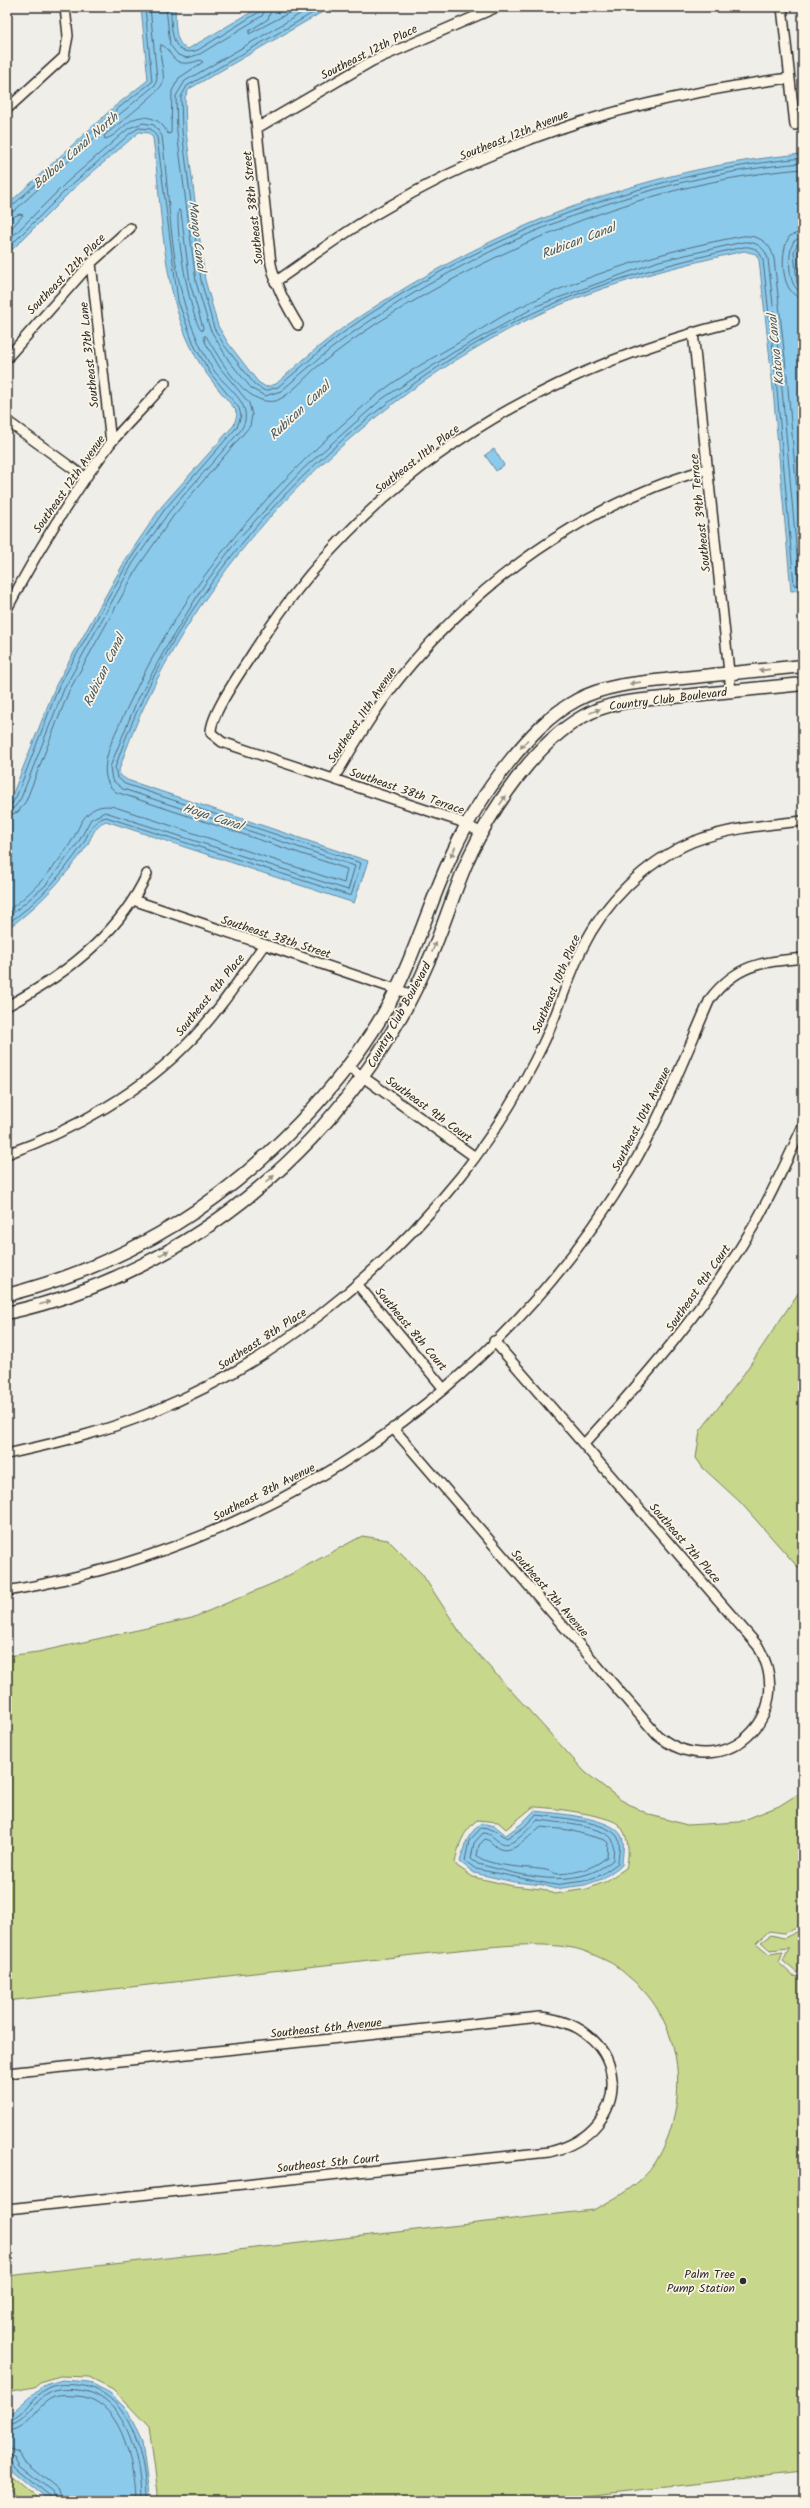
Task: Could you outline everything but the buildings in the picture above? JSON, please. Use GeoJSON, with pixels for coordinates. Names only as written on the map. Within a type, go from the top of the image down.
{"type":"FeatureCollection","features":[{"type":"Feature","properties":{"kind":"main road","name":"Country Club Boulevard"},"geometry":{"type":"LineString","coordinates":[[7,1295],[48,1284],[131,1250],[188,1218],[238,1181],[280,1145],[349,1067],[374,1030],[397,989],[446,867],[466,825],[497,778],[521,747],[547,720],[574,701],[600,690],[623,685],[803,666]]}},
{"type":"Feature","properties":{"kind":"main road","name":"Country Club Boulevard"},"geometry":{"type":"LineString","coordinates":[[7,1313],[58,1299],[128,1272],[179,1244],[216,1220],[265,1184],[300,1152],[364,1077],[412,995],[429,962],[463,872],[482,833],[524,771],[554,737],[581,717],[602,708],[628,702],[803,684]]}},
{"type":"Feature","properties":{"kind":"street"},"geometry":{"type":"LineString","coordinates":[[7,109],[57,66],[65,54],[68,36],[65,7]]}},
{"type":"Feature","properties":{"kind":"street","name":"Southeast 12th Place"},"geometry":{"type":"LineString","coordinates":[[257,128],[372,61],[497,7]]}},
{"type":"Feature","properties":{"kind":"street"},"geometry":{"type":"LineString","coordinates":[[782,7],[795,125]]}},
{"type":"Feature","properties":{"kind":"street","name":"Southeast 12th Avenue"},"geometry":{"type":"LineString","coordinates":[[275,282],[381,210],[453,173],[507,148],[608,112],[676,96],[789,78]]}},
{"type":"Feature","properties":{"kind":"street","name":"Southeast 38th Street"},"geometry":{"type":"LineString","coordinates":[[252,83],[269,254],[275,282],[298,325]]}},
{"type":"Feature","properties":{"kind":"street","name":"Southeast 12th Place"},"geometry":{"type":"LineString","coordinates":[[7,358],[91,263],[130,228]]}},
{"type":"Feature","properties":{"kind":"street","name":"Southeast 37th Lane"},"geometry":{"type":"LineString","coordinates":[[91,263],[111,443]]}},
{"type":"Feature","properties":{"kind":"street","name":"Southeast 11th Place"},"geometry":{"type":"LineString","coordinates":[[211,734],[212,724],[230,688],[287,604],[328,554],[361,520],[404,482],[467,434],[539,392],[599,364],[693,332],[734,322]]}},
{"type":"Feature","properties":{"kind":"street","name":"Southeast 39th Terrace"},"geometry":{"type":"LineString","coordinates":[[693,332],[731,691]]}},
{"type":"Feature","properties":{"kind":"street","name":"Southeast 12th Avenue"},"geometry":{"type":"LineString","coordinates":[[7,609],[50,531],[86,478],[111,443],[165,383]]}},
{"type":"Feature","properties":{"kind":"street"},"geometry":{"type":"LineString","coordinates":[[7,421],[86,478]]}},
{"type":"Feature","properties":{"kind":"street","name":"Southeast 11th Avenue"},"geometry":{"type":"LineString","coordinates":[[334,778],[358,739],[398,680],[464,608],[503,574],[558,536],[593,516],[666,483],[707,470]]}},
{"type":"Feature","properties":{"kind":"street","name":"Southeast 38th Terrace"},"geometry":{"type":"LineString","coordinates":[[211,734],[222,742],[334,778],[466,825],[482,833]]}},
{"type":"Feature","properties":{"kind":"street","name":"Southeast 10th Place"},"geometry":{"type":"LineString","coordinates":[[475,1157],[505,1113],[540,1050],[589,936],[613,902],[628,886],[653,865],[696,841],[740,829],[803,821]]}},
{"type":"Feature","properties":{"kind":"street"},"geometry":{"type":"LineString","coordinates":[[7,1006],[50,981],[83,955],[107,932],[133,900],[147,874]]}},
{"type":"Feature","properties":{"kind":"street","name":"Southeast 38th Street"},"geometry":{"type":"LineString","coordinates":[[133,900],[264,946],[412,995]]}},
{"type":"Feature","properties":{"kind":"street","name":"Southeast 9th Place"},"geometry":{"type":"LineString","coordinates":[[7,1154],[52,1136],[80,1122],[131,1090],[164,1064],[203,1027],[264,946]]}},
{"type":"Feature","properties":{"kind":"street","name":"Southeast 10th Avenue"},"geometry":{"type":"LineString","coordinates":[[494,1341],[538,1295],[571,1255],[629,1170],[667,1098],[710,999],[719,987],[743,969],[757,964],[803,958]]}},
{"type":"Feature","properties":{"kind":"street","name":"Southeast 9th Court"},"geometry":{"type":"LineString","coordinates":[[349,1067],[475,1157]]}},
{"type":"Feature","properties":{"kind":"street","name":"Southeast 9th Court"},"geometry":{"type":"LineString","coordinates":[[584,1444],[663,1357],[725,1272],[762,1212],[803,1126]]}},
{"type":"Feature","properties":{"kind":"street","name":"Southeast 8th Place"},"geometry":{"type":"LineString","coordinates":[[7,1454],[96,1432],[152,1413],[190,1396],[265,1354],[296,1334],[358,1285],[418,1226],[475,1157]]}},
{"type":"Feature","properties":{"kind":"street","name":"Southeast 8th Court"},"geometry":{"type":"LineString","coordinates":[[358,1285],[444,1389]]}},
{"type":"Feature","properties":{"kind":"street","name":"Southeast 8th Avenue"},"geometry":{"type":"LineString","coordinates":[[7,1591],[81,1576],[134,1561],[218,1530],[302,1488],[340,1465],[393,1428],[444,1389],[494,1341]]}},
{"type":"Feature","properties":{"kind":"street","name":"Southeast 7th Place"},"geometry":{"type":"LineString","coordinates":[[494,1341],[758,1646],[766,1658],[770,1672],[771,1688],[769,1702],[759,1726],[739,1744],[727,1749],[701,1753]]}},
{"type":"Feature","properties":{"kind":"street","name":"Southeast 7th Avenue"},"geometry":{"type":"LineString","coordinates":[[393,1428],[657,1735],[676,1748],[701,1753]]}},
{"type":"Feature","properties":{"kind":"street","name":"Southeast 6th Avenue"},"geometry":{"type":"LineString","coordinates":[[7,2073],[540,2017],[571,2023],[595,2040],[604,2052],[610,2068],[612,2083]]}},
{"type":"Feature","properties":{"kind":"street","name":"Southeast 5th Court"},"geometry":{"type":"LineString","coordinates":[[7,2209],[549,2152],[576,2143],[599,2124],[611,2097],[612,2083]]}},
{"type":"Feature","properties":{"kind":"green space"},"geometry":{"type":"Polygon","coordinates":[[[803,1286],[803,1573],[740,1502],[703,1468],[696,1458],[700,1431],[739,1381],[803,1286]]]}},
{"type":"Feature","properties":{"kind":"green space"},"geometry":{"type":"Polygon","coordinates":[[[362,1536],[388,1540],[422,1574],[465,1640],[585,1772],[621,1800],[650,1815],[687,1825],[739,1822],[779,1806],[803,1791],[803,1924],[784,1933],[769,1931],[756,1943],[769,1954],[783,1952],[779,1963],[793,1976],[799,1977],[803,1972],[803,2472],[538,2501],[157,2501],[158,2493],[149,2427],[113,2389],[89,2377],[60,2376],[40,2382],[34,2387],[7,2392],[7,2276],[593,2210],[619,2196],[643,2178],[650,2171],[667,2140],[674,2115],[678,2090],[676,2064],[671,2040],[661,2016],[647,1995],[612,1963],[582,1950],[573,1948],[542,1945],[511,1945],[7,2001],[7,1656],[38,1652],[192,1618],[276,1582],[362,1536]],[[533,1807],[506,1829],[498,1822],[477,1820],[462,1839],[455,1863],[457,1866],[473,1877],[513,1886],[542,1889],[554,1894],[587,1889],[605,1882],[626,1868],[628,1844],[622,1828],[618,1824],[590,1815],[533,1807]]]}},
{"type":"Feature","properties":{"kind":"green space"},"geometry":{"type":"Polygon","coordinates":[[[803,1929],[803,1962],[797,1973],[783,1961],[789,1948],[770,1950],[761,1942],[771,1935],[784,1938],[803,1929]]]}},
{"type":"Feature","properties":{"kind":"green space"},"geometry":{"type":"Polygon","coordinates":[[[7,2470],[42,2501],[19,2501],[7,2485],[7,2470]]]}},
{"type":"Feature","properties":{"kind":"water"},"geometry":{"type":"Polygon","coordinates":[[[141,7],[175,7],[176,31],[180,43],[183,47],[188,49],[260,7],[331,7],[189,89],[185,97],[186,131],[205,280],[218,326],[228,343],[258,382],[266,387],[276,384],[315,350],[356,319],[407,287],[459,258],[514,231],[569,208],[626,188],[684,173],[743,161],[803,154],[803,245],[798,252],[803,303],[803,590],[791,591],[772,378],[759,260],[756,254],[744,251],[687,264],[602,289],[548,310],[521,323],[455,360],[392,404],[333,454],[277,509],[227,569],[184,632],[147,700],[119,770],[120,775],[127,780],[368,861],[354,903],[106,821],[95,829],[84,850],[67,872],[39,903],[7,929],[7,804],[13,793],[56,685],[126,559],[162,506],[234,425],[237,415],[235,409],[211,380],[195,356],[181,323],[168,272],[153,138],[149,133],[139,132],[73,189],[7,255],[7,205],[114,107],[148,80],[141,7]]]}},
{"type":"Feature","properties":{"kind":"water"},"geometry":{"type":"Polygon","coordinates":[[[494,449],[504,465],[496,471],[485,455],[494,449]]]}},
{"type":"Feature","properties":{"kind":"water"},"geometry":{"type":"Polygon","coordinates":[[[534,1811],[582,1817],[608,1825],[617,1830],[623,1840],[622,1865],[602,1879],[585,1885],[555,1889],[543,1885],[514,1882],[474,1873],[460,1862],[467,1841],[472,1832],[481,1823],[495,1826],[506,1835],[521,1824],[534,1811]]]}},
{"type":"Feature","properties":{"kind":"water"},"geometry":{"type":"Polygon","coordinates":[[[62,2380],[89,2382],[110,2393],[128,2411],[142,2442],[150,2501],[50,2501],[13,2471],[7,2461],[7,2417],[42,2386],[62,2380]]]}},
{"type":"Feature","properties":{"kind":"place","name":"Palm Tree Pump Station"},"geometry":{"type":"Point","coordinates":[743,2281]}},
{"type":"Feature","properties":{"kind":"water label","name":"Balboa Canal North"},"geometry":{"type":"Point","coordinates":[75,150]}},
{"type":"Feature","properties":{"kind":"water label","name":"Mango Canal"},"geometry":{"type":"Point","coordinates":[198,236]}},
{"type":"Feature","properties":{"kind":"water label","name":"Rubican Canal"},"geometry":{"type":"Point","coordinates":[578,240]}},
{"type":"Feature","properties":{"kind":"water label","name":"Katova Canal"},"geometry":{"type":"Point","coordinates":[775,350]}},
{"type":"Feature","properties":{"kind":"water label","name":"Rubican Canal"},"geometry":{"type":"Point","coordinates":[299,410]}},
{"type":"Feature","properties":{"kind":"water label","name":"Rubican Canal"},"geometry":{"type":"Point","coordinates":[103,670]}},
{"type":"Feature","properties":{"kind":"water label","name":"Hoya Canal"},"geometry":{"type":"Point","coordinates":[213,816]}}]}
